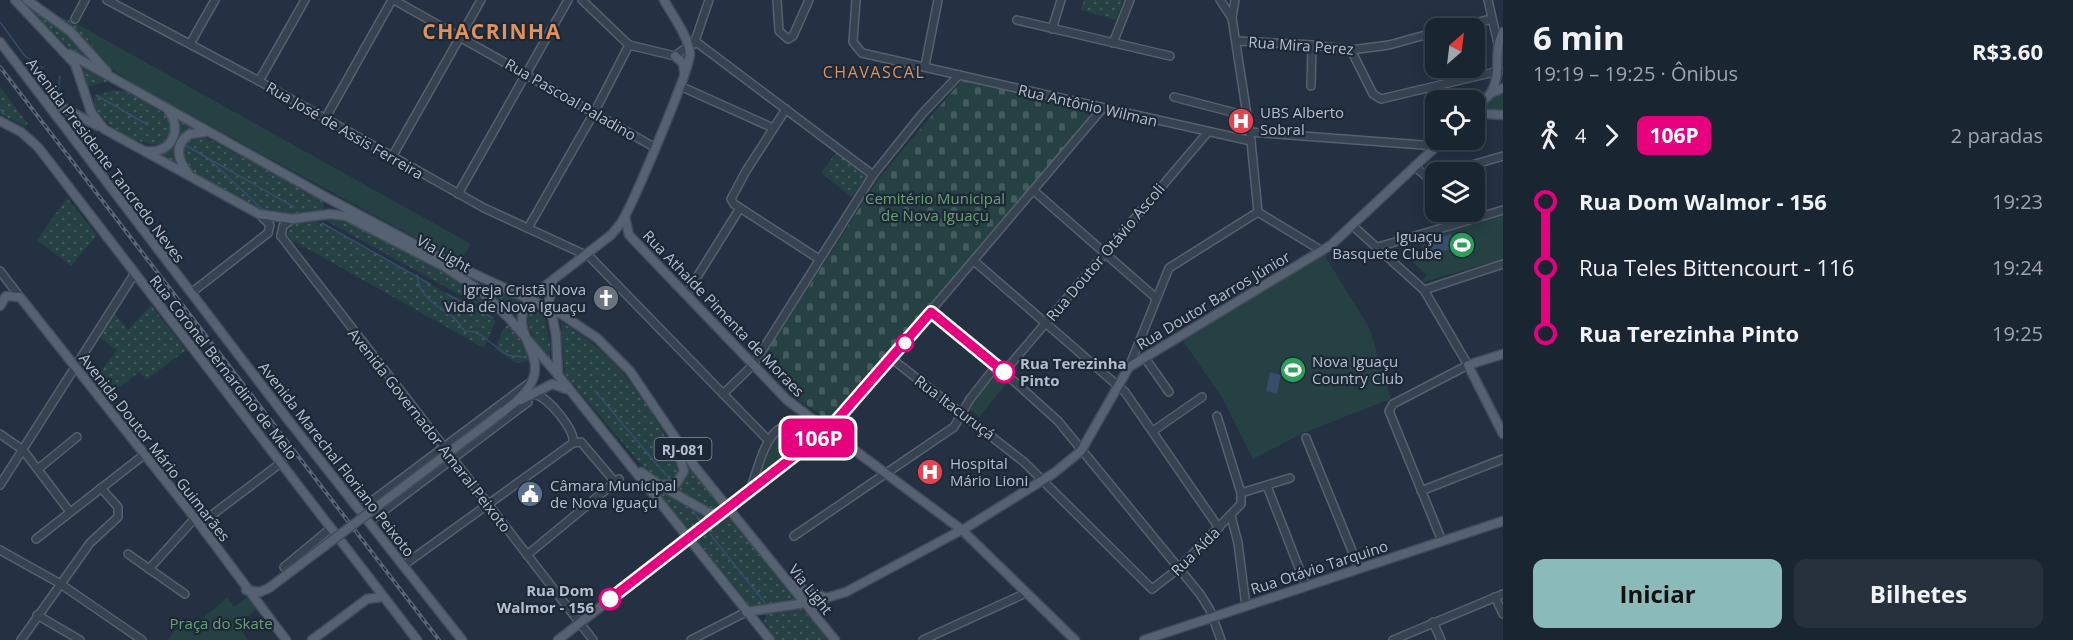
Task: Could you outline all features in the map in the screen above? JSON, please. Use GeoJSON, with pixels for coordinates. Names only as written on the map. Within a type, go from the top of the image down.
{"type":"FeatureCollection","features":[{"type":"Feature","properties":{"kind":"main road"},"geometry":{"type":"LineString","coordinates":[[15,0],[67,53]]}},
{"type":"Feature","properties":{"kind":"main road","name":"Via Light"},"geometry":{"type":"LineString","coordinates":[[27,0],[70,31],[111,77]]}},
{"type":"Feature","properties":{"kind":"main road"},"geometry":{"type":"LineString","coordinates":[[533,387],[536,366],[526,338],[522,314],[530,298],[611,235],[625,217],[684,75],[691,43],[664,0]]}},
{"type":"Feature","properties":{"kind":"main road"},"geometry":{"type":"LineString","coordinates":[[1485,100],[1498,84],[1502,68],[1499,46],[1503,32]]}},
{"type":"Feature","properties":{"kind":"main road","name":"Avenida Presidente Tancredo Neves"},"geometry":{"type":"LineString","coordinates":[[0,42],[191,293]]}},
{"type":"Feature","properties":{"kind":"main road","name":"Via Light"},"geometry":{"type":"LineString","coordinates":[[67,53],[324,196],[446,261],[530,298],[586,330],[623,362],[649,395],[723,511],[784,578],[803,605],[835,640]]}},
{"type":"Feature","properties":{"kind":"main road","name":"Via Light"},"geometry":{"type":"LineString","coordinates":[[67,53],[80,73],[91,112],[104,129],[259,214],[292,219],[337,214],[350,218],[448,270],[488,296],[558,375],[770,640]]}},
{"type":"Feature","properties":{"kind":"main road"},"geometry":{"type":"LineString","coordinates":[[675,56],[683,63],[684,75]]}},
{"type":"Feature","properties":{"kind":"main road"},"geometry":{"type":"LineString","coordinates":[[1491,93],[1503,88]]}},
{"type":"Feature","properties":{"kind":"main road"},"geometry":{"type":"LineString","coordinates":[[42,98],[104,129]]}},
{"type":"Feature","properties":{"kind":"main road"},"geometry":{"type":"LineString","coordinates":[[144,151],[160,151],[174,138],[175,121],[166,108]]}},
{"type":"Feature","properties":{"kind":"main road"},"geometry":{"type":"LineString","coordinates":[[1485,113],[1503,115]]}},
{"type":"Feature","properties":{"kind":"main road","name":"Rua Coronel Bernardino de Melo"},"geometry":{"type":"LineString","coordinates":[[0,121],[21,132],[38,147],[417,640]]}},
{"type":"Feature","properties":{"kind":"main road"},"geometry":{"type":"LineString","coordinates":[[192,177],[179,158],[180,143],[194,132],[212,133]]}},
{"type":"Feature","properties":{"kind":"main road","name":"Rua Doutor Barros Júnior"},"geometry":{"type":"LineString","coordinates":[[746,612],[803,605],[831,597],[872,580],[962,530],[1044,480],[1081,451],[1129,367],[1322,251],[1353,226],[1431,150]]}},
{"type":"Feature","properties":{"kind":"main road"},"geometry":{"type":"LineString","coordinates":[[318,215],[326,206],[324,196]]}},
{"type":"Feature","properties":{"kind":"main road","name":"Rua Athaíde Pimenta de Moraes"},"geometry":{"type":"LineString","coordinates":[[625,217],[629,235],[794,405],[962,530],[1075,640]]}},
{"type":"Feature","properties":{"kind":"main road","name":"Rua Athaíde Pimenta de Moraes"},"geometry":{"type":"LineString","coordinates":[[611,235],[629,235]]}},
{"type":"Feature","properties":{"kind":"main road"},"geometry":{"type":"LineString","coordinates":[[553,281],[549,294],[556,335],[558,375]]}},
{"type":"Feature","properties":{"kind":"main road","name":"Avenida Marechal Floriano Peixoto"},"geometry":{"type":"LineString","coordinates":[[191,293],[462,640]]}},
{"type":"Feature","properties":{"kind":"main road"},"geometry":{"type":"LineString","coordinates":[[0,306],[6,296],[20,297]]}},
{"type":"Feature","properties":{"kind":"main road","name":"Avenida Doutor Mário Guimarães"},"geometry":{"type":"LineString","coordinates":[[20,297],[197,521],[286,640]]}},
{"type":"Feature","properties":{"kind":"main road"},"geometry":{"type":"LineString","coordinates":[[1503,354],[1468,365],[1503,434]]}},
{"type":"Feature","properties":{"kind":"main road"},"geometry":{"type":"LineString","coordinates":[[246,589],[257,592],[268,588],[507,409],[533,387],[554,384],[573,395]]}},
{"type":"Feature","properties":{"kind":"main road"},"geometry":{"type":"LineString","coordinates":[[657,484],[673,486],[683,474],[682,459],[669,428]]}},
{"type":"Feature","properties":{"kind":"main road"},"geometry":{"type":"LineString","coordinates":[[558,640],[828,430]]}},
{"type":"Feature","properties":{"kind":"main road"},"geometry":{"type":"LineString","coordinates":[[618,450],[657,484],[713,514],[723,511]]}},
{"type":"Feature","properties":{"kind":"main road","name":"Rua Otávio Tarquino"},"geometry":{"type":"LineString","coordinates":[[1144,640],[1503,521]]}},
{"type":"Feature","properties":{"kind":"main road"},"geometry":{"type":"LineString","coordinates":[[784,578],[811,593],[831,597]]}},
{"type":"Feature","properties":{"kind":"main road"},"geometry":{"type":"LineString","coordinates":[[367,599],[372,581]]}},
{"type":"Feature","properties":{"kind":"main road"},"geometry":{"type":"LineString","coordinates":[[262,610],[261,600],[268,588]]}},
{"type":"Feature","properties":{"kind":"main road"},"geometry":{"type":"LineString","coordinates":[[312,640],[367,599],[384,597]]}},
{"type":"Feature","properties":{"kind":"main road"},"geometry":{"type":"LineString","coordinates":[[759,627],[764,608]]}},
{"type":"Feature","properties":{"kind":"street"},"geometry":{"type":"LineString","coordinates":[[75,19],[85,0]]}},
{"type":"Feature","properties":{"kind":"street","name":"Rua José de Assis Ferreira"},"geometry":{"type":"LineString","coordinates":[[107,0],[259,81],[458,194],[586,254]]}},
{"type":"Feature","properties":{"kind":"street"},"geometry":{"type":"LineString","coordinates":[[190,44],[215,0]]}},
{"type":"Feature","properties":{"kind":"street"},"geometry":{"type":"LineString","coordinates":[[259,81],[305,0]]}},
{"type":"Feature","properties":{"kind":"street"},"geometry":{"type":"LineString","coordinates":[[325,119],[393,0]]}},
{"type":"Feature","properties":{"kind":"street","name":"Rua Pascoal Paladino"},"geometry":{"type":"LineString","coordinates":[[393,0],[654,147]]}},
{"type":"Feature","properties":{"kind":"street"},"geometry":{"type":"LineString","coordinates":[[392,157],[481,0]]}},
{"type":"Feature","properties":{"kind":"street"},"geometry":{"type":"LineString","coordinates":[[458,194],[568,0]]}},
{"type":"Feature","properties":{"kind":"street"},"geometry":{"type":"LineString","coordinates":[[582,0],[629,45],[675,56],[682,53],[691,43],[709,0]]}},
{"type":"Feature","properties":{"kind":"street"},"geometry":{"type":"LineString","coordinates":[[777,0],[779,31],[789,39],[794,36],[809,0]]}},
{"type":"Feature","properties":{"kind":"street","name":"Rua Antônio Wilman"},"geometry":{"type":"LineString","coordinates":[[856,0],[853,41],[857,49],[868,54],[1102,109],[1251,141]]}},
{"type":"Feature","properties":{"kind":"street"},"geometry":{"type":"LineString","coordinates":[[925,66],[938,0]]}},
{"type":"Feature","properties":{"kind":"street"},"geometry":{"type":"LineString","coordinates":[[1052,28],[1062,0]]}},
{"type":"Feature","properties":{"kind":"street"},"geometry":{"type":"LineString","coordinates":[[1113,43],[1130,0]]}},
{"type":"Feature","properties":{"kind":"street"},"geometry":{"type":"LineString","coordinates":[[1220,0],[1232,18],[1237,41],[1250,132],[1258,212]]}},
{"type":"Feature","properties":{"kind":"street"},"geometry":{"type":"LineString","coordinates":[[1232,18],[1236,0]]}},
{"type":"Feature","properties":{"kind":"street"},"geometry":{"type":"LineString","coordinates":[[1488,0],[1499,46]]}},
{"type":"Feature","properties":{"kind":"street"},"geometry":{"type":"LineString","coordinates":[[1017,20],[1170,56]]}},
{"type":"Feature","properties":{"kind":"street"},"geometry":{"type":"LineString","coordinates":[[1485,21],[1492,20],[1503,26]]}},
{"type":"Feature","properties":{"kind":"street","name":"Rua Mira Perez"},"geometry":{"type":"LineString","coordinates":[[1237,41],[1312,45],[1351,50],[1389,45],[1425,35]]}},
{"type":"Feature","properties":{"kind":"street"},"geometry":{"type":"LineString","coordinates":[[691,43],[786,109],[873,175]]}},
{"type":"Feature","properties":{"kind":"street"},"geometry":{"type":"LineString","coordinates":[[528,228],[594,113],[629,45]]}},
{"type":"Feature","properties":{"kind":"street"},"geometry":{"type":"LineString","coordinates":[[1311,86],[1312,45]]}},
{"type":"Feature","properties":{"kind":"street"},"geometry":{"type":"LineString","coordinates":[[1351,50],[1373,94],[1382,99],[1502,68]]}},
{"type":"Feature","properties":{"kind":"street"},"geometry":{"type":"LineString","coordinates":[[723,394],[753,365],[873,175],[922,114],[959,75]]}},
{"type":"Feature","properties":{"kind":"street"},"geometry":{"type":"LineString","coordinates":[[680,86],[773,128]]}},
{"type":"Feature","properties":{"kind":"street"},"geometry":{"type":"LineString","coordinates":[[1174,97],[1247,116]]}},
{"type":"Feature","properties":{"kind":"street"},"geometry":{"type":"LineString","coordinates":[[786,109],[731,196],[732,201],[819,259]]}},
{"type":"Feature","properties":{"kind":"street"},"geometry":{"type":"LineString","coordinates":[[750,490],[768,440],[778,430],[793,423],[807,423],[828,430],[892,359],[1102,109]]}},
{"type":"Feature","properties":{"kind":"street","name":"Rua Doutor Otávio Ascoli"},"geometry":{"type":"LineString","coordinates":[[1004,372],[1208,132]]}},
{"type":"Feature","properties":{"kind":"street"},"geometry":{"type":"LineString","coordinates":[[1250,132],[1425,142]]}},
{"type":"Feature","properties":{"kind":"street"},"geometry":{"type":"LineString","coordinates":[[1482,162],[1503,156]]}},
{"type":"Feature","properties":{"kind":"street"},"geometry":{"type":"LineString","coordinates":[[1414,166],[1425,175]]}},
{"type":"Feature","properties":{"kind":"street"},"geometry":{"type":"LineString","coordinates":[[1034,191],[1156,298]]}},
{"type":"Feature","properties":{"kind":"street"},"geometry":{"type":"LineString","coordinates":[[687,293],[740,208]]}},
{"type":"Feature","properties":{"kind":"street"},"geometry":{"type":"LineString","coordinates":[[1378,247],[1503,210]]}},
{"type":"Feature","properties":{"kind":"street"},"geometry":{"type":"LineString","coordinates":[[1258,212],[1322,251]]}},
{"type":"Feature","properties":{"kind":"street"},"geometry":{"type":"LineString","coordinates":[[1129,367],[1156,298],[1173,264],[1258,212]]}},
{"type":"Feature","properties":{"kind":"street"},"geometry":{"type":"LineString","coordinates":[[191,293],[268,233],[270,225],[259,214]]}},
{"type":"Feature","properties":{"kind":"street"},"geometry":{"type":"LineString","coordinates":[[268,233],[280,236],[283,226],[292,219]]}},
{"type":"Feature","properties":{"kind":"street"},"geometry":{"type":"LineString","coordinates":[[1353,226],[1424,290],[1468,365],[1389,408],[1442,541]]}},
{"type":"Feature","properties":{"kind":"street","name":"Avenida Governador Amaral Peixoto"},"geometry":{"type":"LineString","coordinates":[[280,236],[593,640]]}},
{"type":"Feature","properties":{"kind":"street"},"geometry":{"type":"LineString","coordinates":[[586,254],[768,440]]}},
{"type":"Feature","properties":{"kind":"street"},"geometry":{"type":"LineString","coordinates":[[974,261],[1119,386],[1219,528]]}},
{"type":"Feature","properties":{"kind":"street"},"geometry":{"type":"LineString","coordinates":[[1424,290],[1503,264]]}},
{"type":"Feature","properties":{"kind":"street","name":"Avenida Doutor Mário Guimarães"},"geometry":{"type":"LineString","coordinates":[[0,271],[20,297]]}},
{"type":"Feature","properties":{"kind":"street"},"geometry":{"type":"LineString","coordinates":[[0,485],[135,273]]}},
{"type":"Feature","properties":{"kind":"street"},"geometry":{"type":"LineString","coordinates":[[6,296],[10,284]]}},
{"type":"Feature","properties":{"kind":"street"},"geometry":{"type":"LineString","coordinates":[[931,312],[1048,411],[1205,602],[1221,640]]}},
{"type":"Feature","properties":{"kind":"street"},"geometry":{"type":"LineString","coordinates":[[1145,358],[1169,392]]}},
{"type":"Feature","properties":{"kind":"street","name":"Rua Itacuruçá"},"geometry":{"type":"LineString","coordinates":[[892,359],[963,413],[1044,480],[1148,587],[1152,589],[1159,586]]}},
{"type":"Feature","properties":{"kind":"street"},"geometry":{"type":"LineString","coordinates":[[794,536],[948,432],[996,366]]}},
{"type":"Feature","properties":{"kind":"street"},"geometry":{"type":"LineString","coordinates":[[360,510],[442,448],[533,387],[546,399],[573,434],[573,442]]}},
{"type":"Feature","properties":{"kind":"street"},"geometry":{"type":"LineString","coordinates":[[1152,430],[1202,397]]}},
{"type":"Feature","properties":{"kind":"street"},"geometry":{"type":"LineString","coordinates":[[369,522],[528,402]]}},
{"type":"Feature","properties":{"kind":"street"},"geometry":{"type":"LineString","coordinates":[[1217,416],[1241,493],[1241,504],[1231,516],[1238,543],[1246,606]]}},
{"type":"Feature","properties":{"kind":"street"},"geometry":{"type":"LineString","coordinates":[[0,434],[22,450],[70,512]]}},
{"type":"Feature","properties":{"kind":"street"},"geometry":{"type":"LineString","coordinates":[[38,470],[77,438]]}},
{"type":"Feature","properties":{"kind":"street"},"geometry":{"type":"LineString","coordinates":[[1306,438],[1359,568]]}},
{"type":"Feature","properties":{"kind":"street"},"geometry":{"type":"LineString","coordinates":[[404,565],[573,442],[581,442],[617,481],[527,555]]}},
{"type":"Feature","properties":{"kind":"street"},"geometry":{"type":"LineString","coordinates":[[36,539],[145,454]]}},
{"type":"Feature","properties":{"kind":"street"},"geometry":{"type":"LineString","coordinates":[[1421,491],[1503,459]]}},
{"type":"Feature","properties":{"kind":"street"},"geometry":{"type":"LineString","coordinates":[[149,569],[197,521],[282,462]]}},
{"type":"Feature","properties":{"kind":"street"},"geometry":{"type":"LineString","coordinates":[[1241,493],[1290,478]]}},
{"type":"Feature","properties":{"kind":"street"},"geometry":{"type":"LineString","coordinates":[[1268,486],[1306,586]]}},
{"type":"Feature","properties":{"kind":"street"},"geometry":{"type":"LineString","coordinates":[[21,640],[59,583],[90,543],[118,517],[117,507],[102,488]]}},
{"type":"Feature","properties":{"kind":"street","name":"Rua Aída"},"geometry":{"type":"LineString","coordinates":[[1159,586],[1231,516]]}},
{"type":"Feature","properties":{"kind":"street"},"geometry":{"type":"LineString","coordinates":[[284,567],[331,528]]}},
{"type":"Feature","properties":{"kind":"street"},"geometry":{"type":"LineString","coordinates":[[0,550],[59,583],[137,639]]}},
{"type":"Feature","properties":{"kind":"street"},"geometry":{"type":"LineString","coordinates":[[128,554],[185,594]]}},
{"type":"Feature","properties":{"kind":"street"},"geometry":{"type":"LineString","coordinates":[[923,640],[1026,593]]}},
{"type":"Feature","properties":{"kind":"street"},"geometry":{"type":"LineString","coordinates":[[1394,640],[1503,594]]}},
{"type":"Feature","properties":{"kind":"street"},"geometry":{"type":"LineString","coordinates":[[1495,597],[1503,614]]}},
{"type":"Feature","properties":{"kind":"street","name":"Rua Doutor Barros Júnior"},"geometry":{"type":"LineString","coordinates":[[691,640],[746,612]]}},
{"type":"Feature","properties":{"kind":"street"},"geometry":{"type":"LineString","coordinates":[[38,615],[80,640]]}},
{"type":"Feature","properties":{"kind":"street"},"geometry":{"type":"LineString","coordinates":[[1433,622],[1441,640]]}},
{"type":"Feature","properties":{"kind":"green space"},"geometry":{"type":"Polygon","coordinates":[[[1084,0],[1123,0],[1116,20],[1081,10],[1084,0]]]}},
{"type":"Feature","properties":{"kind":"green space"},"geometry":{"type":"Polygon","coordinates":[[[25,4],[68,35],[94,64],[71,50],[25,4]]]}},
{"type":"Feature","properties":{"kind":"green space"},"geometry":{"type":"Polygon","coordinates":[[[50,12],[77,24],[110,68],[50,12]]]}},
{"type":"Feature","properties":{"kind":"green space"},"geometry":{"type":"Polygon","coordinates":[[[77,24],[471,244],[460,262],[139,87],[110,68],[77,24]]]}},
{"type":"Feature","properties":{"kind":"green space"},"geometry":{"type":"Polygon","coordinates":[[[80,64],[109,81],[87,87],[80,64]]]}},
{"type":"Feature","properties":{"kind":"green space","name":"Cemitério Municipal de Nova Iguaçu"},"geometry":{"type":"Polygon","coordinates":[[[962,80],[1082,107],[1088,110],[1089,122],[833,423],[791,395],[761,361],[878,179],[962,80]]]}},
{"type":"Feature","properties":{"kind":"green space"},"geometry":{"type":"Polygon","coordinates":[[[0,87],[28,124],[25,126],[0,114],[0,87]]]}},
{"type":"Feature","properties":{"kind":"green space"},"geometry":{"type":"Polygon","coordinates":[[[112,90],[128,92],[168,117],[174,131],[165,144],[145,143],[133,138],[120,132],[101,116],[95,106],[94,97],[112,90]]]}},
{"type":"Feature","properties":{"kind":"green space"},"geometry":{"type":"Polygon","coordinates":[[[1503,90],[1503,113],[1485,112],[1485,102],[1494,93],[1503,90]]]}},
{"type":"Feature","properties":{"kind":"green space"},"geometry":{"type":"Polygon","coordinates":[[[175,117],[197,130],[176,145],[174,154],[178,167],[156,154],[169,151],[179,137],[175,117]]]}},
{"type":"Feature","properties":{"kind":"green space"},"geometry":{"type":"Polygon","coordinates":[[[197,137],[205,137],[324,201],[324,208],[317,212],[302,214],[269,212],[226,194],[186,167],[183,157],[185,145],[197,137]]]}},
{"type":"Feature","properties":{"kind":"green space"},"geometry":{"type":"Polygon","coordinates":[[[836,153],[866,176],[852,197],[821,173],[836,153]]]}},
{"type":"Feature","properties":{"kind":"green space"},"geometry":{"type":"Polygon","coordinates":[[[67,198],[97,235],[71,266],[37,240],[67,198]]]}},
{"type":"Feature","properties":{"kind":"green space","name":"Iguaçu Basquete Clube"},"geometry":{"type":"Polygon","coordinates":[[[1503,214],[1503,259],[1422,281],[1427,275],[1406,256],[1423,252],[1419,238],[1475,222],[1485,222],[1485,219],[1503,214]]]}},
{"type":"Feature","properties":{"kind":"green space"},"geometry":{"type":"Polygon","coordinates":[[[348,218],[468,285],[496,315],[325,220],[348,218]]]}},
{"type":"Feature","properties":{"kind":"green space"},"geometry":{"type":"Polygon","coordinates":[[[317,221],[496,321],[484,348],[294,241],[293,243],[287,234],[291,225],[317,221]]]}},
{"type":"Feature","properties":{"kind":"green space","name":"Nova Iguaçu Country Club"},"geometry":{"type":"Polygon","coordinates":[[[1322,251],[1370,329],[1391,399],[1303,433],[1253,459],[1223,399],[1183,341],[1322,251]]]}},
{"type":"Feature","properties":{"kind":"green space"},"geometry":{"type":"Polygon","coordinates":[[[480,283],[519,301],[516,316],[480,283]]]}},
{"type":"Feature","properties":{"kind":"green space"},"geometry":{"type":"Polygon","coordinates":[[[151,305],[186,350],[146,380],[139,372],[106,398],[93,382],[117,350],[98,336],[114,312],[128,330],[151,305]]]}},
{"type":"Feature","properties":{"kind":"green space"},"geometry":{"type":"Polygon","coordinates":[[[531,310],[544,314],[550,343],[550,359],[530,330],[528,317],[531,310]]]}},
{"type":"Feature","properties":{"kind":"green space"},"geometry":{"type":"Polygon","coordinates":[[[561,322],[600,350],[632,384],[658,423],[679,466],[675,480],[668,484],[654,480],[564,373],[561,322]]]}},
{"type":"Feature","properties":{"kind":"green space"},"geometry":{"type":"Polygon","coordinates":[[[510,323],[527,351],[528,361],[516,363],[495,349],[504,328],[510,323]]]}},
{"type":"Feature","properties":{"kind":"green space"},"geometry":{"type":"Polygon","coordinates":[[[996,372],[1008,382],[979,417],[967,407],[996,372]]]}},
{"type":"Feature","properties":{"kind":"green space"},"geometry":{"type":"Polygon","coordinates":[[[797,426],[815,430],[816,435],[757,480],[773,441],[797,426]]]}},
{"type":"Feature","properties":{"kind":"green space"},"geometry":{"type":"Polygon","coordinates":[[[685,460],[721,507],[716,511],[675,490],[685,480],[685,460]]]}},
{"type":"Feature","properties":{"kind":"green space"},"geometry":{"type":"Polygon","coordinates":[[[656,490],[666,492],[711,515],[688,531],[656,490]]]}},
{"type":"Feature","properties":{"kind":"green space"},"geometry":{"type":"Polygon","coordinates":[[[727,513],[798,599],[750,606],[696,538],[727,513]]]}},
{"type":"Feature","properties":{"kind":"green space","name":"Praça do Skate"},"geometry":{"type":"Polygon","coordinates":[[[247,597],[257,609],[237,625],[248,640],[167,640],[180,625],[188,630],[227,598],[234,607],[247,597]]]}},
{"type":"Feature","properties":{"kind":"green space"},"geometry":{"type":"Polygon","coordinates":[[[798,607],[829,640],[776,640],[764,621],[767,613],[798,607]]]}},
{"type":"Feature","properties":{"kind":"water"},"geometry":{"type":"Polygon","coordinates":[[[1451,234],[1455,248],[1432,254],[1428,240],[1451,234]]]}},
{"type":"Feature","properties":{"kind":"water"},"geometry":{"type":"Polygon","coordinates":[[[1270,372],[1281,375],[1277,394],[1266,391],[1270,372]]]}},
{"type":"Feature","properties":{"kind":"waterway"},"geometry":{"type":"LineString","coordinates":[[0,22],[25,56],[43,68]]}},
{"type":"Feature","properties":{"kind":"waterway"},"geometry":{"type":"LineString","coordinates":[[58,93],[60,76]]}},
{"type":"Feature","properties":{"kind":"waterway"},"geometry":{"type":"LineString","coordinates":[[96,95],[148,125]]}},
{"type":"Feature","properties":{"kind":"waterway"},"geometry":{"type":"LineString","coordinates":[[0,109],[4,114]]}},
{"type":"Feature","properties":{"kind":"waterway"},"geometry":{"type":"LineString","coordinates":[[185,145],[294,207]]}},
{"type":"Feature","properties":{"kind":"waterway"},"geometry":{"type":"LineString","coordinates":[[209,159],[262,209]]}},
{"type":"Feature","properties":{"kind":"waterway"},"geometry":{"type":"LineString","coordinates":[[322,223],[430,284]]}},
{"type":"Feature","properties":{"kind":"waterway"},"geometry":{"type":"LineString","coordinates":[[417,275],[418,283],[425,295],[435,305],[455,318],[465,331],[477,332],[507,355],[523,357]]}},
{"type":"Feature","properties":{"kind":"waterway"},"geometry":{"type":"LineString","coordinates":[[447,294],[493,318]]}},
{"type":"Feature","properties":{"kind":"waterway"},"geometry":{"type":"LineString","coordinates":[[595,391],[670,480]]}},
{"type":"Feature","properties":{"kind":"waterway"},"geometry":{"type":"LineString","coordinates":[[691,508],[700,520]]}},
{"type":"Feature","properties":{"kind":"waterway"},"geometry":{"type":"LineString","coordinates":[[710,534],[765,603]]}},
{"type":"Feature","properties":{"kind":"railway"},"geometry":{"type":"LineString","coordinates":[[0,67],[439,640]]}},
{"type":"Feature","properties":{"kind":"bus line","name":"106P"},"geometry":{"type":"LineString","coordinates":[[610,599],[828,430],[931,312],[1004,372]]}},
{"type":"Feature","properties":{"kind":"place","name":"UBS Alberto Sobral"},"geometry":{"type":"Point","coordinates":[1241,121]}},
{"type":"Feature","properties":{"kind":"place","name":"Iguaçu Basquete Clube"},"geometry":{"type":"Point","coordinates":[1462,245]}},
{"type":"Feature","properties":{"kind":"place","name":"Igreja Cristã Nova Vida de Nova Iguaçu"},"geometry":{"type":"Point","coordinates":[606,298]}},
{"type":"Feature","properties":{"kind":"place","name":"Nova Iguaçu Country Club"},"geometry":{"type":"Point","coordinates":[1293,370]}},
{"type":"Feature","properties":{"kind":"place","name":"Rua Terezinha Pinto"},"geometry":{"type":"Point","coordinates":[1004,372]}},
{"type":"Feature","properties":{"kind":"place","name":"Hospital Mário Lioni"},"geometry":{"type":"Point","coordinates":[930,472]}},
{"type":"Feature","properties":{"kind":"place","name":"Câmara Municipal de Nova Iguaçu"},"geometry":{"type":"Point","coordinates":[530,494]}},
{"type":"Feature","properties":{"kind":"place","name":"Rua Dom Walmor - 156"},"geometry":{"type":"Point","coordinates":[610,599]}},
{"type":"Feature","properties":{"kind":"district","name":"CHACRINHA"},"geometry":{"type":"Point","coordinates":[492,31]}},
{"type":"Feature","properties":{"kind":"district","name":"CHAVASCAL"},"geometry":{"type":"Point","coordinates":[874,72]}}]}
